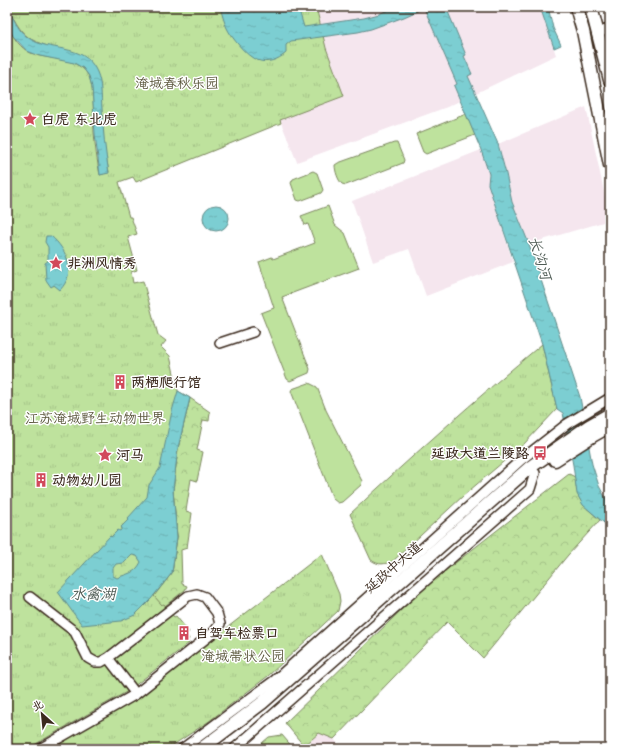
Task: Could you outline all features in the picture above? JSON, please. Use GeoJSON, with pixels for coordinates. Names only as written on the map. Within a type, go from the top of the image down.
{"type":"FeatureCollection","features":[{"type":"Feature","properties":{"kind":"main road"},"geometry":{"type":"LineString","coordinates":[[576,7],[610,165]]}},
{"type":"Feature","properties":{"kind":"main road"},"geometry":{"type":"LineString","coordinates":[[591,7],[610,80]]}},
{"type":"Feature","properties":{"kind":"main road","name":"延政中大道"},"geometry":{"type":"LineString","coordinates":[[201,749],[262,703],[532,470],[592,430],[610,414]]}},
{"type":"Feature","properties":{"kind":"main road","name":"延政中大道"},"geometry":{"type":"LineString","coordinates":[[592,430],[610,426]]}},
{"type":"Feature","properties":{"kind":"main road","name":"延政中大道"},"geometry":{"type":"LineString","coordinates":[[215,749],[268,708],[532,470]]}},
{"type":"Feature","properties":{"kind":"street"},"geometry":{"type":"LineString","coordinates":[[597,34],[610,28]]}},
{"type":"Feature","properties":{"kind":"street"},"geometry":{"type":"LineString","coordinates":[[220,343],[253,332]]}},
{"type":"Feature","properties":{"kind":"street"},"geometry":{"type":"LineString","coordinates":[[182,749],[275,680],[521,460],[567,424],[610,398]]}},
{"type":"Feature","properties":{"kind":"street"},"geometry":{"type":"LineString","coordinates":[[234,749],[530,489],[532,470]]}},
{"type":"Feature","properties":{"kind":"street"},"geometry":{"type":"LineString","coordinates":[[30,596],[75,632],[88,658],[94,662],[101,662],[108,658],[188,596],[197,594],[205,597],[217,613],[220,624],[214,632],[136,694],[40,749]]}},
{"type":"Feature","properties":{"kind":"street"},"geometry":{"type":"LineString","coordinates":[[108,658],[136,694]]}},
{"type":"Feature","properties":{"kind":"shaded area"},"geometry":{"type":"Polygon","coordinates":[[[316,7],[540,7],[556,55],[447,107],[297,162],[280,120],[344,96],[326,48],[316,7]]]}},
{"type":"Feature","properties":{"kind":"shaded area"},"geometry":{"type":"Polygon","coordinates":[[[586,107],[610,220],[529,244],[512,202],[498,144],[586,107]]]}},
{"type":"Feature","properties":{"kind":"shaded area"},"geometry":{"type":"Polygon","coordinates":[[[481,150],[489,174],[488,184],[513,262],[426,296],[409,249],[373,262],[352,201],[481,150]]]}},
{"type":"Feature","properties":{"kind":"shaded area"},"geometry":{"type":"Polygon","coordinates":[[[319,733],[334,739],[342,749],[300,749],[319,733]]]}},
{"type":"Feature","properties":{"kind":"green space","name":"江苏淹城野生动物世界"},"geometry":{"type":"Polygon","coordinates":[[[8,7],[307,7],[308,9],[316,7],[326,48],[344,96],[280,120],[281,123],[136,182],[133,177],[119,182],[129,217],[131,217],[137,234],[128,237],[137,270],[131,272],[133,283],[143,281],[158,335],[166,341],[161,347],[170,356],[178,391],[190,398],[178,448],[173,490],[177,537],[172,573],[154,596],[162,605],[164,604],[174,617],[176,616],[189,632],[186,634],[189,639],[187,641],[189,643],[128,691],[27,749],[7,749],[7,24],[15,39],[27,51],[77,65],[45,45],[31,39],[18,26],[8,7]],[[83,68],[88,75],[92,87],[94,137],[100,175],[109,172],[104,147],[99,78],[83,68]]]}},
{"type":"Feature","properties":{"kind":"green space"},"geometry":{"type":"Polygon","coordinates":[[[466,114],[475,135],[426,154],[423,152],[416,134],[466,114]]]}},
{"type":"Feature","properties":{"kind":"green space"},"geometry":{"type":"Polygon","coordinates":[[[397,143],[404,160],[403,163],[346,185],[342,184],[337,175],[335,165],[397,143]]]}},
{"type":"Feature","properties":{"kind":"green space"},"geometry":{"type":"Polygon","coordinates":[[[313,171],[317,173],[323,190],[321,193],[300,201],[297,200],[291,183],[293,179],[313,171]]]}},
{"type":"Feature","properties":{"kind":"green space"},"geometry":{"type":"Polygon","coordinates":[[[328,206],[335,225],[345,233],[359,268],[282,297],[310,369],[309,373],[290,381],[287,379],[261,313],[274,308],[259,262],[272,257],[273,259],[315,243],[308,224],[305,225],[301,216],[328,206]]]}},
{"type":"Feature","properties":{"kind":"green space"},"geometry":{"type":"Polygon","coordinates":[[[542,344],[557,409],[523,445],[463,496],[393,561],[382,564],[371,560],[350,514],[444,428],[542,344]]]}},
{"type":"Feature","properties":{"kind":"green space"},"geometry":{"type":"Polygon","coordinates":[[[309,383],[317,387],[326,410],[362,481],[361,485],[342,502],[338,503],[333,499],[291,391],[292,389],[309,383]]]}},
{"type":"Feature","properties":{"kind":"green space"},"geometry":{"type":"Polygon","coordinates":[[[190,398],[210,412],[209,421],[203,420],[197,450],[203,452],[197,481],[191,479],[186,511],[192,513],[187,548],[181,550],[182,584],[187,586],[185,590],[101,657],[172,573],[177,537],[173,490],[178,448],[190,398]]]}},
{"type":"Feature","properties":{"kind":"green space"},"geometry":{"type":"Polygon","coordinates":[[[569,474],[575,477],[579,498],[588,510],[600,520],[568,555],[483,658],[447,622],[334,739],[319,733],[304,746],[285,723],[427,585],[569,474]]]}},
{"type":"Feature","properties":{"kind":"green space","name":"淹城带状公园"},"geometry":{"type":"Polygon","coordinates":[[[322,554],[339,594],[340,601],[338,611],[268,676],[208,722],[167,749],[47,749],[134,700],[322,554]]]}},
{"type":"Feature","properties":{"kind":"green space"},"geometry":{"type":"Polygon","coordinates":[[[282,735],[294,749],[255,749],[269,737],[282,735]]]}},
{"type":"Feature","properties":{"kind":"water"},"geometry":{"type":"Polygon","coordinates":[[[7,7],[18,26],[26,36],[44,45],[74,52],[91,62],[99,76],[101,85],[104,140],[109,173],[100,175],[95,134],[92,87],[89,76],[83,68],[74,63],[40,56],[27,51],[13,36],[7,24],[7,7]]]}},
{"type":"Feature","properties":{"kind":"water"},"geometry":{"type":"Polygon","coordinates":[[[220,7],[298,7],[304,27],[364,18],[379,14],[394,7],[446,7],[466,55],[464,56],[472,74],[468,76],[498,144],[512,202],[529,244],[580,397],[592,464],[599,486],[610,506],[610,528],[583,505],[577,494],[563,413],[557,409],[542,344],[488,184],[489,174],[481,150],[454,86],[457,84],[424,8],[371,29],[291,41],[286,45],[286,53],[272,61],[265,62],[253,58],[244,51],[229,32],[220,7]]]}},
{"type":"Feature","properties":{"kind":"water"},"geometry":{"type":"Polygon","coordinates":[[[540,7],[548,7],[553,28],[561,45],[554,48],[540,7]]]}},
{"type":"Feature","properties":{"kind":"water"},"geometry":{"type":"Polygon","coordinates":[[[216,205],[225,209],[229,218],[225,227],[216,231],[207,227],[203,218],[207,209],[216,205]]]}},
{"type":"Feature","properties":{"kind":"water"},"geometry":{"type":"Polygon","coordinates":[[[46,236],[51,236],[57,242],[62,248],[68,262],[68,276],[60,290],[54,285],[51,287],[46,280],[45,263],[48,261],[48,247],[45,242],[46,236]]]}},
{"type":"Feature","properties":{"kind":"water","name":"水禽湖"},"geometry":{"type":"Polygon","coordinates":[[[178,391],[190,398],[178,448],[173,490],[177,537],[172,573],[151,599],[135,615],[121,621],[82,625],[58,592],[110,536],[111,537],[118,530],[120,531],[122,528],[121,527],[129,519],[128,518],[147,497],[149,485],[160,468],[172,411],[178,391]],[[132,555],[124,563],[116,564],[113,568],[113,576],[117,578],[131,573],[136,569],[141,562],[137,556],[132,555]]]}},
{"type":"Feature","properties":{"kind":"place","name":"白虎 东北虎"},"geometry":{"type":"Point","coordinates":[30,119]}},
{"type":"Feature","properties":{"kind":"place","name":"非洲风情秀"},"geometry":{"type":"Point","coordinates":[56,263]}},
{"type":"Feature","properties":{"kind":"place","name":"两栖爬行馆"},"geometry":{"type":"Point","coordinates":[120,382]}},
{"type":"Feature","properties":{"kind":"place","name":"延政大道兰陵路"},"geometry":{"type":"Point","coordinates":[540,453]}},
{"type":"Feature","properties":{"kind":"place","name":"河马"},"geometry":{"type":"Point","coordinates":[105,455]}},
{"type":"Feature","properties":{"kind":"place","name":"动物幼儿园"},"geometry":{"type":"Point","coordinates":[41,480]}},
{"type":"Feature","properties":{"kind":"place","name":"自驾车检票口"},"geometry":{"type":"Point","coordinates":[184,633]}},
{"type":"Feature","properties":{"kind":"park label","name":"淹城春秋乐园"},"geometry":{"type":"Point","coordinates":[177,83]}},
{"type":"Feature","properties":{"kind":"water label","name":"长沟河"},"geometry":{"type":"Point","coordinates":[540,258]}}]}
